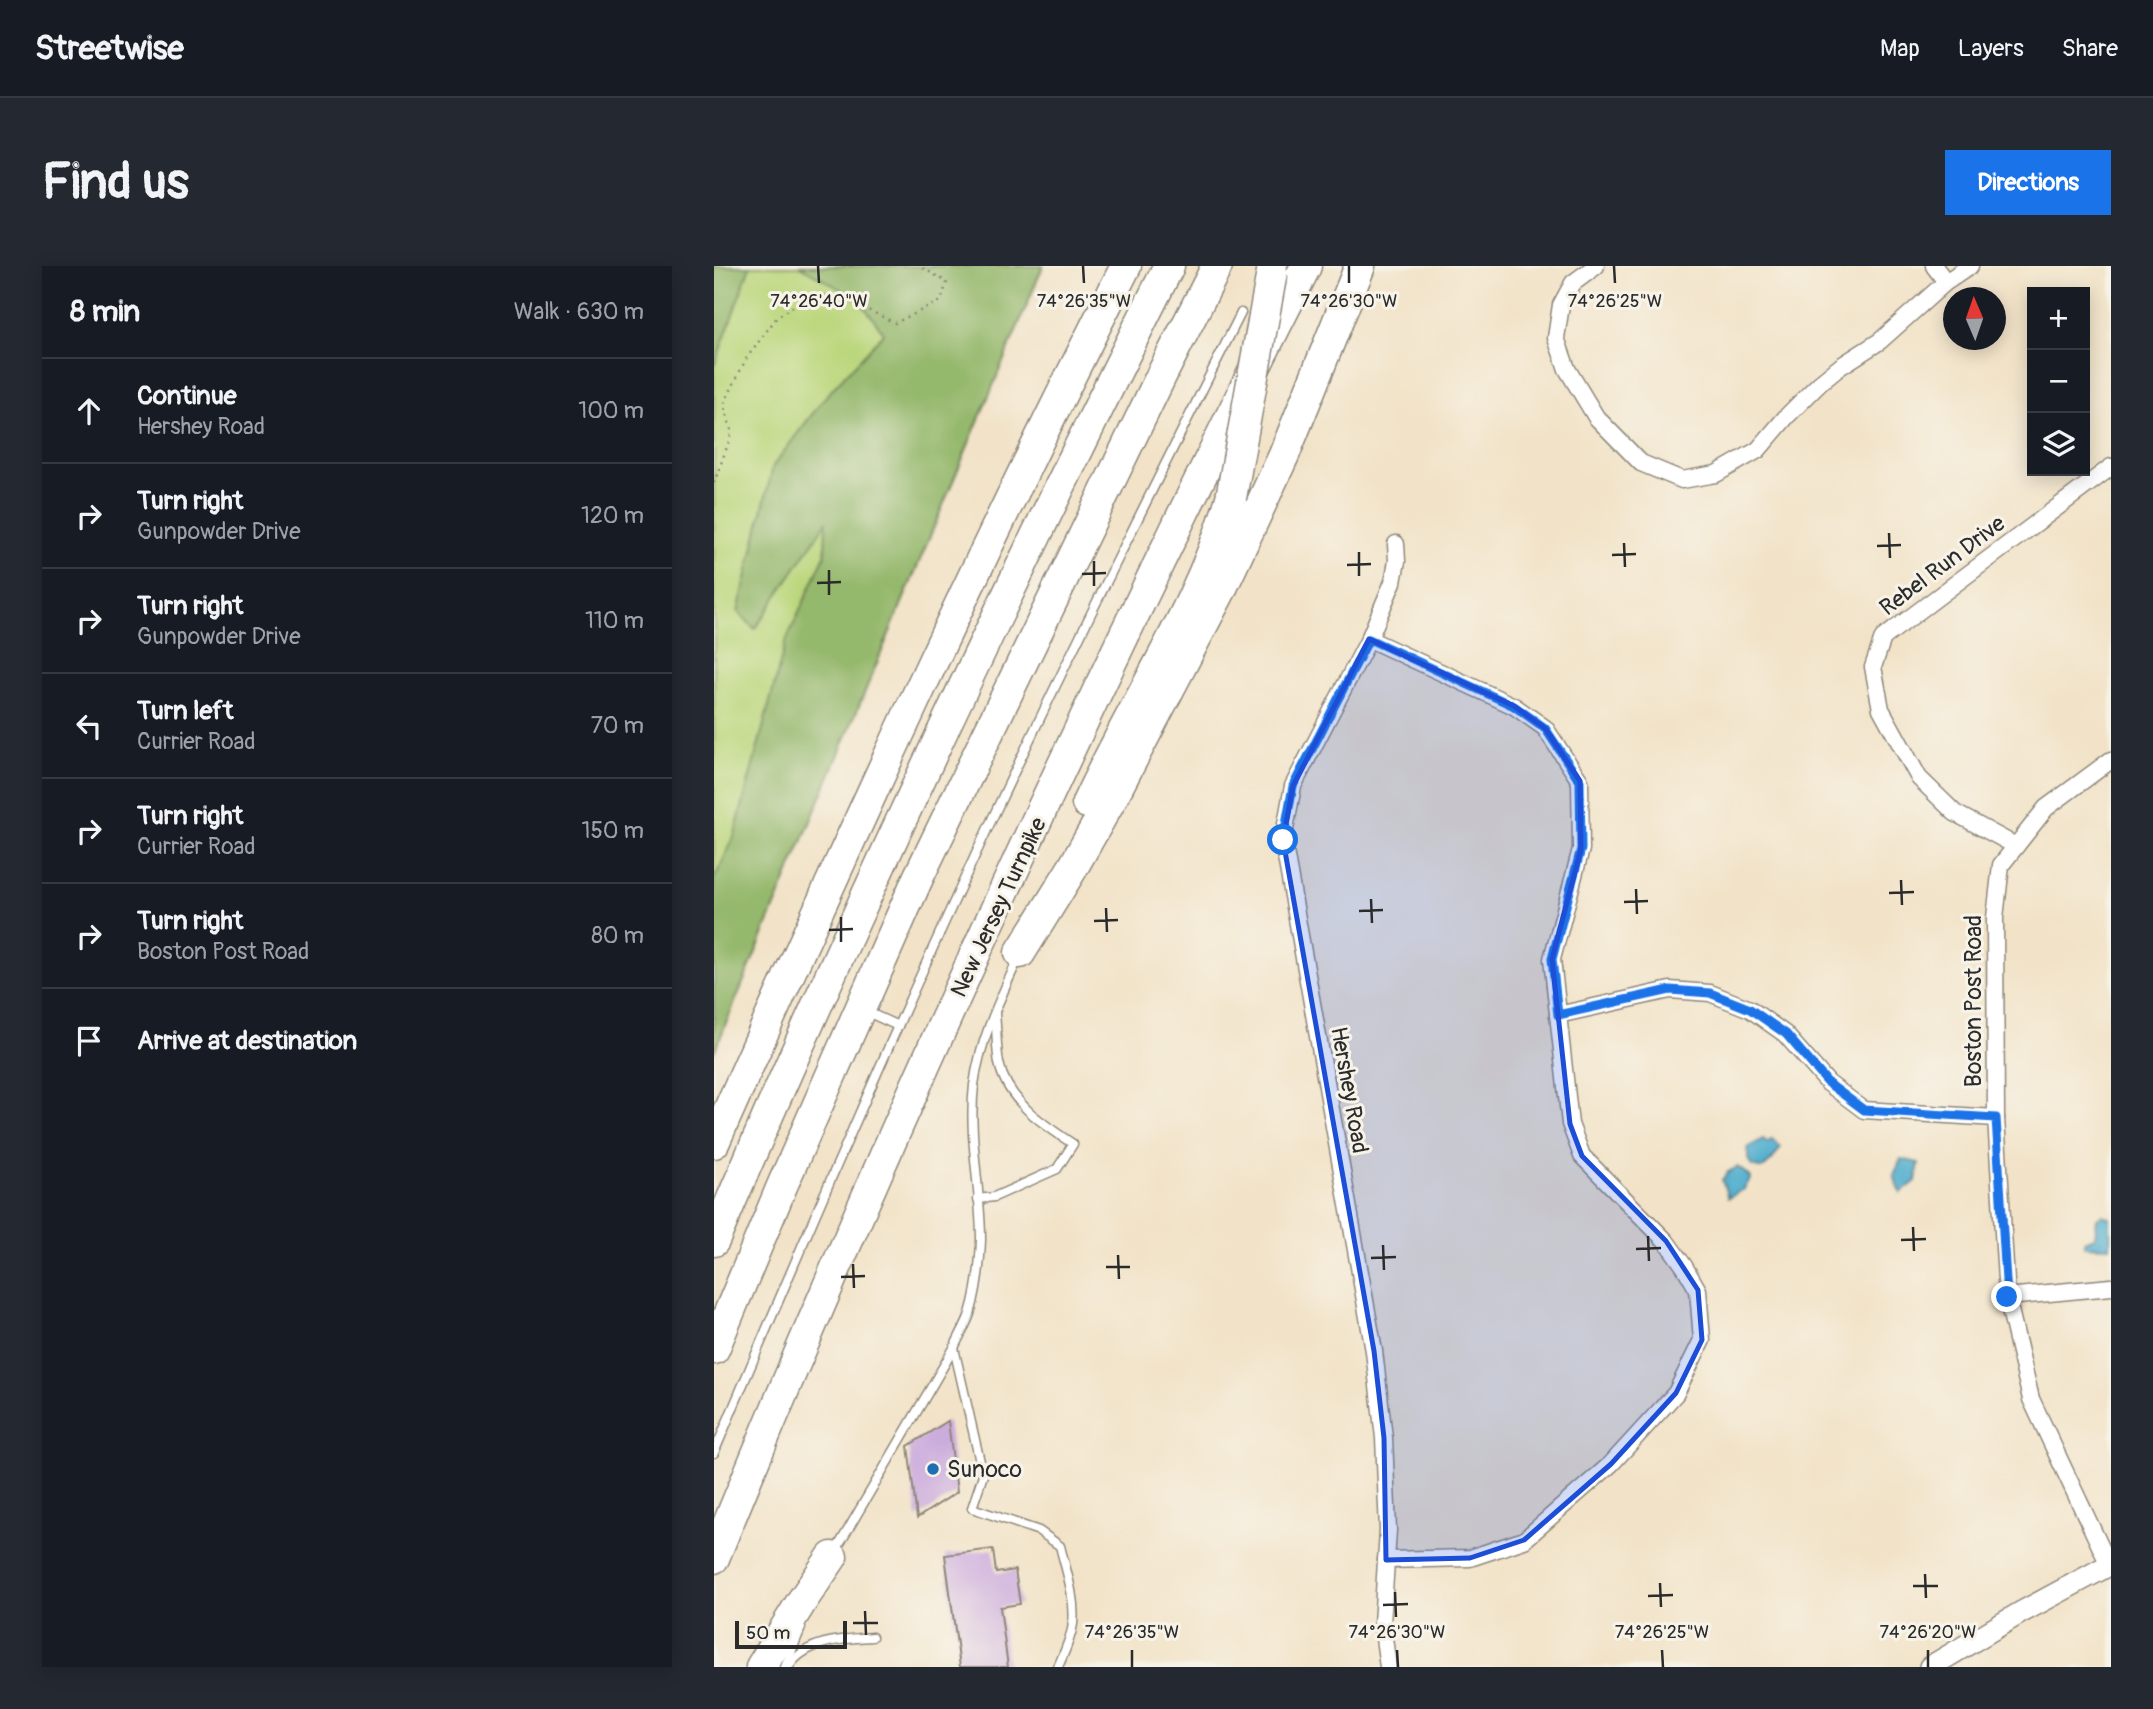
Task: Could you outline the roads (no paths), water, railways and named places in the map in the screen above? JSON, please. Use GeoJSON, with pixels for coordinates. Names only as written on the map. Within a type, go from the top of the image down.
{"type":"FeatureCollection","features":[{"type":"Feature","properties":{"kind":"highway"},"geometry":{"type":"LineString","coordinates":[[714,1143],[965,591],[1126,266]]}},
{"type":"Feature","properties":{"kind":"highway"},"geometry":{"type":"LineString","coordinates":[[714,1241],[834,966],[1003,602],[1169,266]]}},
{"type":"Feature","properties":{"kind":"highway"},"geometry":{"type":"LineString","coordinates":[[714,1349],[924,866],[1155,388],[1217,266]]}},
{"type":"Feature","properties":{"kind":"highway","name":"New Jersey Turnpike"},"geometry":{"type":"LineString","coordinates":[[714,1558],[854,1226],[965,978],[1119,643],[1306,266]]}},
{"type":"Feature","properties":{"kind":"highway"},"geometry":{"type":"LineString","coordinates":[[1020,953],[1112,798],[1254,524],[1360,266]]}},
{"type":"Feature","properties":{"kind":"highway"},"geometry":{"type":"LineString","coordinates":[[1020,953],[1090,796],[1200,583],[1223,527],[1231,498],[1272,269]]}},
{"type":"Feature","properties":{"kind":"highway"},"geometry":{"type":"LineString","coordinates":[[761,1667],[832,1557]]}},
{"type":"Feature","properties":{"kind":"street"},"geometry":{"type":"LineString","coordinates":[[1596,266],[1573,283],[1561,305],[1556,338],[1567,369],[1596,417],[1641,463],[1682,480],[1716,474],[1758,450],[1819,384],[1880,341],[1946,282],[1970,266]]}},
{"type":"Feature","properties":{"kind":"street"},"geometry":{"type":"LineString","coordinates":[[1934,266],[1946,282]]}},
{"type":"Feature","properties":{"kind":"street","name":"Rebel Run Drive"},"geometry":{"type":"LineString","coordinates":[[2016,846],[1955,813],[1919,778],[1881,709],[1873,667],[1883,638],[2111,467]]}},
{"type":"Feature","properties":{"kind":"street","name":"Hershey Road"},"geometry":{"type":"LineString","coordinates":[[1388,1667],[1382,1624],[1388,1530],[1384,1438],[1374,1351],[1283,840],[1293,786],[1369,639],[1393,582],[1397,561],[1396,544]]}},
{"type":"Feature","properties":{"kind":"street"},"geometry":{"type":"LineString","coordinates":[[1369,639],[1514,706],[1545,728],[1580,781],[1581,849],[1552,959],[1570,1124],[1582,1156],[1666,1241],[1684,1266],[1698,1290],[1702,1340],[1676,1393],[1611,1464],[1524,1540],[1469,1558],[1386,1560]]}},
{"type":"Feature","properties":{"kind":"street","name":"Boston Post Road"},"geometry":{"type":"LineString","coordinates":[[2110,1564],[2031,1399],[2007,1297],[1996,1118],[1995,918],[2001,865],[2046,808],[2111,760]]}},
{"type":"Feature","properties":{"kind":"street"},"geometry":{"type":"LineString","coordinates":[[1558,1015],[1670,990],[1710,993],[1750,1009],[1786,1034],[1828,1083],[1864,1110],[1996,1118]]}},
{"type":"Feature","properties":{"kind":"street"},"geometry":{"type":"LineString","coordinates":[[2007,1297],[2111,1287]]}},
{"type":"Feature","properties":{"kind":"street"},"geometry":{"type":"LineString","coordinates":[[1930,1667],[2020,1613],[2110,1564]]}},
{"type":"Feature","properties":{"kind":"lane"},"geometry":{"type":"LineString","coordinates":[[714,1453],[898,1026],[993,817],[1241,313]]}},
{"type":"Feature","properties":{"kind":"lane"},"geometry":{"type":"LineString","coordinates":[[811,1604],[832,1557],[954,1348],[970,1314],[981,1240],[973,1118],[974,1087],[979,1056],[1020,953]]}},
{"type":"Feature","properties":{"kind":"lane"},"geometry":{"type":"LineString","coordinates":[[860,1009],[898,1026]]}},
{"type":"Feature","properties":{"kind":"lane"},"geometry":{"type":"LineString","coordinates":[[978,1199],[994,1197],[1057,1170],[1073,1144],[1042,1124],[1011,1093],[999,1063],[995,1011]]}},
{"type":"Feature","properties":{"kind":"lane"},"geometry":{"type":"LineString","coordinates":[[954,1348],[984,1475],[972,1508],[1039,1531],[1060,1546],[1071,1597],[1073,1623],[1058,1667]]}},
{"type":"Feature","properties":{"kind":"lane"},"geometry":{"type":"LineString","coordinates":[[787,1667],[806,1616]]}},
{"type":"Feature","properties":{"kind":"lane"},"geometry":{"type":"LineString","coordinates":[[787,1667],[794,1658],[808,1649],[826,1642],[872,1637]]}},
{"type":"Feature","properties":{"kind":"water"},"geometry":{"type":"Polygon","coordinates":[[[1763,1139],[1768,1143],[1772,1139],[1781,1147],[1762,1169],[1752,1166],[1748,1159],[1748,1148],[1763,1139]]]}},
{"type":"Feature","properties":{"kind":"water"},"geometry":{"type":"Polygon","coordinates":[[[1901,1159],[1919,1163],[1916,1181],[1901,1193],[1894,1176],[1901,1159]]]}},
{"type":"Feature","properties":{"kind":"water"},"geometry":{"type":"Polygon","coordinates":[[[1738,1167],[1751,1178],[1744,1189],[1728,1198],[1722,1180],[1728,1172],[1738,1167]]]}},
{"type":"Feature","properties":{"kind":"water"},"geometry":{"type":"Polygon","coordinates":[[[2102,1215],[2110,1218],[2110,1247],[2084,1246],[2084,1241],[2095,1237],[2097,1218],[2102,1215]]]}},
{"type":"Feature","properties":{"kind":"place","name":"Sunoco"},"geometry":{"type":"Point","coordinates":[933,1469]}}]}
